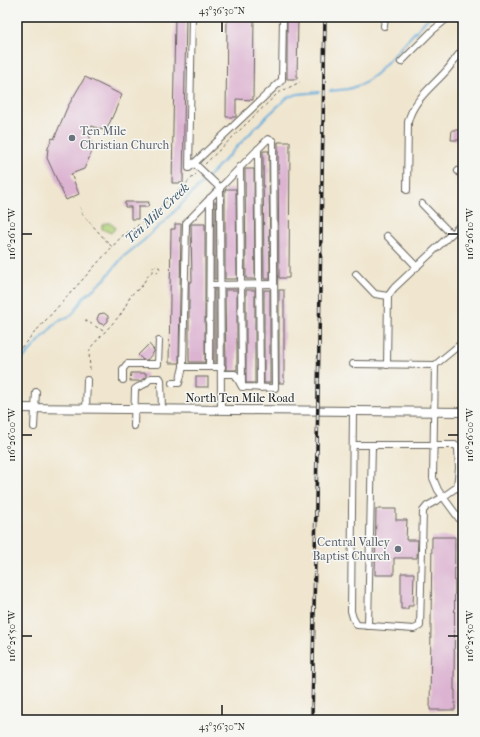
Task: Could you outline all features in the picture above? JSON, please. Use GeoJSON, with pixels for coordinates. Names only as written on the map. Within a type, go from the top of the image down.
{"type":"FeatureCollection","features":[{"type":"Feature","properties":{"kind":"main road","name":"North Ten Mile Road"},"geometry":{"type":"LineString","coordinates":[[17,408],[463,412]]}},
{"type":"Feature","properties":{"kind":"street"},"geometry":{"type":"LineString","coordinates":[[192,17],[189,168],[282,80],[283,17]]}},
{"type":"Feature","properties":{"kind":"street"},"geometry":{"type":"LineString","coordinates":[[384,26],[385,17]]}},
{"type":"Feature","properties":{"kind":"street"},"geometry":{"type":"LineString","coordinates":[[401,62],[432,31],[449,17]]}},
{"type":"Feature","properties":{"kind":"street"},"geometry":{"type":"LineString","coordinates":[[407,190],[408,122],[410,112],[449,68],[457,55],[463,50]]}},
{"type":"Feature","properties":{"kind":"street"},"geometry":{"type":"LineString","coordinates":[[172,382],[179,382],[183,367],[186,223],[268,139],[273,140],[275,388],[242,387]]}},
{"type":"Feature","properties":{"kind":"street"},"geometry":{"type":"LineString","coordinates":[[258,149],[260,388]]}},
{"type":"Feature","properties":{"kind":"street"},"geometry":{"type":"LineString","coordinates":[[194,163],[220,188],[221,410]]}},
{"type":"Feature","properties":{"kind":"street"},"geometry":{"type":"LineString","coordinates":[[240,167],[242,387]]}},
{"type":"Feature","properties":{"kind":"street"},"geometry":{"type":"LineString","coordinates":[[458,171],[463,176]]}},
{"type":"Feature","properties":{"kind":"street"},"geometry":{"type":"LineString","coordinates":[[209,367],[210,198]]}},
{"type":"Feature","properties":{"kind":"street"},"geometry":{"type":"LineString","coordinates":[[422,204],[451,234]]}},
{"type":"Feature","properties":{"kind":"street"},"geometry":{"type":"LineString","coordinates":[[387,365],[388,296],[394,288],[463,223]]}},
{"type":"Feature","properties":{"kind":"street"},"geometry":{"type":"LineString","coordinates":[[388,236],[417,267]]}},
{"type":"Feature","properties":{"kind":"street"},"geometry":{"type":"LineString","coordinates":[[356,274],[375,294],[388,296]]}},
{"type":"Feature","properties":{"kind":"street"},"geometry":{"type":"LineString","coordinates":[[210,285],[274,284]]}},
{"type":"Feature","properties":{"kind":"street"},"geometry":{"type":"LineString","coordinates":[[123,380],[123,369],[126,364],[158,364],[159,341]]}},
{"type":"Feature","properties":{"kind":"street"},"geometry":{"type":"LineString","coordinates":[[353,364],[434,365],[463,342]]}},
{"type":"Feature","properties":{"kind":"street"},"geometry":{"type":"LineString","coordinates":[[434,365],[433,478],[443,497],[463,524]]}},
{"type":"Feature","properties":{"kind":"street"},"geometry":{"type":"LineString","coordinates":[[183,367],[209,367],[235,374],[242,387]]}},
{"type":"Feature","properties":{"kind":"street"},"geometry":{"type":"LineString","coordinates":[[134,426],[135,390],[151,378],[160,378],[161,380],[162,409]]}},
{"type":"Feature","properties":{"kind":"street"},"geometry":{"type":"LineString","coordinates":[[86,409],[87,380]]}},
{"type":"Feature","properties":{"kind":"street"},"geometry":{"type":"LineString","coordinates":[[34,427],[36,392]]}},
{"type":"Feature","properties":{"kind":"street"},"geometry":{"type":"LineString","coordinates":[[354,411],[351,611],[357,625],[414,629],[420,626],[424,511],[428,506],[457,487],[461,466],[458,448],[457,446],[433,445],[354,445]]}},
{"type":"Feature","properties":{"kind":"street"},"geometry":{"type":"LineString","coordinates":[[368,626],[372,445]]}},
{"type":"Feature","properties":{"kind":"street"},"geometry":{"type":"LineString","coordinates":[[457,487],[463,492]]}},
{"type":"Feature","properties":{"kind":"path"},"geometry":{"type":"LineString","coordinates":[[17,352],[122,236],[137,227],[170,198],[278,93],[300,82]]}},
{"type":"Feature","properties":{"kind":"path"},"geometry":{"type":"LineString","coordinates":[[80,207],[83,215],[112,247]]}},
{"type":"Feature","properties":{"kind":"path"},"geometry":{"type":"LineString","coordinates":[[90,370],[90,349],[122,313],[128,298],[141,287],[149,274],[153,271]]}},
{"type":"Feature","properties":{"kind":"path"},"geometry":{"type":"LineString","coordinates":[[85,320],[105,332]]}},
{"type":"Feature","properties":{"kind":"green space"},"geometry":{"type":"Polygon","coordinates":[[[110,223],[115,227],[111,233],[102,229],[102,225],[110,223]]]}},
{"type":"Feature","properties":{"kind":"building"},"geometry":{"type":"Polygon","coordinates":[[[175,17],[186,17],[183,183],[172,183],[175,17]]]}},
{"type":"Feature","properties":{"kind":"building"},"geometry":{"type":"Polygon","coordinates":[[[227,17],[254,17],[253,100],[236,99],[236,117],[226,117],[227,17]]]}},
{"type":"Feature","properties":{"kind":"building"},"geometry":{"type":"Polygon","coordinates":[[[287,17],[298,17],[297,79],[287,79],[287,17]]]}},
{"type":"Feature","properties":{"kind":"building","name":"Ten Mile Christian Church"},"geometry":{"type":"Polygon","coordinates":[[[85,77],[122,95],[106,131],[92,126],[89,134],[92,144],[91,154],[84,169],[71,174],[79,194],[66,200],[47,158],[48,148],[52,138],[54,139],[67,108],[85,77]]]}},
{"type":"Feature","properties":{"kind":"building"},"geometry":{"type":"Polygon","coordinates":[[[452,130],[463,130],[463,140],[451,140],[452,130]]]}},
{"type":"Feature","properties":{"kind":"building"},"geometry":{"type":"Polygon","coordinates":[[[278,142],[290,142],[289,278],[279,278],[278,142]]]}},
{"type":"Feature","properties":{"kind":"building"},"geometry":{"type":"Polygon","coordinates":[[[263,151],[269,151],[270,279],[264,279],[263,151]]]}},
{"type":"Feature","properties":{"kind":"building"},"geometry":{"type":"Polygon","coordinates":[[[245,169],[254,169],[255,279],[246,279],[245,169]]]}},
{"type":"Feature","properties":{"kind":"building"},"geometry":{"type":"Polygon","coordinates":[[[226,189],[236,189],[237,279],[225,279],[226,189]]]}},
{"type":"Feature","properties":{"kind":"building"},"geometry":{"type":"Polygon","coordinates":[[[125,202],[149,202],[148,207],[138,207],[138,219],[131,219],[131,207],[125,207],[125,202]]]}},
{"type":"Feature","properties":{"kind":"building"},"geometry":{"type":"Polygon","coordinates":[[[214,202],[216,202],[216,279],[214,279],[214,202]]]}},
{"type":"Feature","properties":{"kind":"building"},"geometry":{"type":"Polygon","coordinates":[[[175,224],[181,224],[179,363],[169,363],[171,229],[175,229],[175,224]]]}},
{"type":"Feature","properties":{"kind":"building"},"geometry":{"type":"Polygon","coordinates":[[[191,224],[205,224],[205,362],[189,362],[189,282],[192,282],[191,224]]]}},
{"type":"Feature","properties":{"kind":"building"},"geometry":{"type":"Polygon","coordinates":[[[214,290],[216,290],[216,362],[214,362],[214,290]]]}},
{"type":"Feature","properties":{"kind":"building"},"geometry":{"type":"Polygon","coordinates":[[[225,290],[237,290],[237,370],[226,370],[225,290]]]}},
{"type":"Feature","properties":{"kind":"building"},"geometry":{"type":"Polygon","coordinates":[[[246,290],[255,290],[255,383],[246,383],[246,290]]]}},
{"type":"Feature","properties":{"kind":"building"},"geometry":{"type":"Polygon","coordinates":[[[264,290],[270,290],[270,383],[264,383],[264,290]]]}},
{"type":"Feature","properties":{"kind":"building"},"geometry":{"type":"Polygon","coordinates":[[[279,290],[284,290],[284,383],[279,383],[279,290]]]}},
{"type":"Feature","properties":{"kind":"building"},"geometry":{"type":"Polygon","coordinates":[[[104,313],[108,316],[108,321],[104,325],[99,323],[97,319],[99,314],[104,313]]]}},
{"type":"Feature","properties":{"kind":"building"},"geometry":{"type":"Polygon","coordinates":[[[149,344],[154,352],[147,360],[143,360],[138,355],[149,344]]]}},
{"type":"Feature","properties":{"kind":"building"},"geometry":{"type":"Polygon","coordinates":[[[131,373],[146,373],[146,377],[140,381],[130,381],[131,373]]]}},
{"type":"Feature","properties":{"kind":"building"},"geometry":{"type":"Polygon","coordinates":[[[196,377],[208,377],[208,387],[196,387],[196,377]]]}},
{"type":"Feature","properties":{"kind":"building","name":"Central Valley Baptist Church"},"geometry":{"type":"Polygon","coordinates":[[[376,509],[396,509],[396,520],[407,520],[406,540],[418,540],[417,558],[394,558],[394,575],[375,575],[376,509]]]}},
{"type":"Feature","properties":{"kind":"building"},"geometry":{"type":"Polygon","coordinates":[[[432,537],[455,537],[455,710],[430,710],[432,537]]]}},
{"type":"Feature","properties":{"kind":"building"},"geometry":{"type":"Polygon","coordinates":[[[401,573],[414,573],[413,606],[408,606],[408,609],[401,609],[401,573]]]}},
{"type":"Feature","properties":{"kind":"waterway","name":"Ten Mile Creek"},"geometry":{"type":"LineString","coordinates":[[330,91],[348,89],[363,84],[377,73],[429,17]]}},
{"type":"Feature","properties":{"kind":"waterway","name":"Ten Mile Creek"},"geometry":{"type":"LineString","coordinates":[[17,365],[57,322],[72,315],[84,297],[104,280],[123,257],[170,216],[264,119],[288,97],[298,94],[319,92]]}},
{"type":"Feature","properties":{"kind":"waterway"},"geometry":{"type":"LineString","coordinates":[[459,720],[463,716]]}},
{"type":"Feature","properties":{"kind":"railway"},"geometry":{"type":"LineString","coordinates":[[312,720],[325,17]]}},
{"type":"Feature","properties":{"kind":"place","name":"Ten Mile Christian Church"},"geometry":{"type":"Point","coordinates":[72,138]}},
{"type":"Feature","properties":{"kind":"place","name":"Central Valley Baptist Church"},"geometry":{"type":"Point","coordinates":[398,549]}}]}
